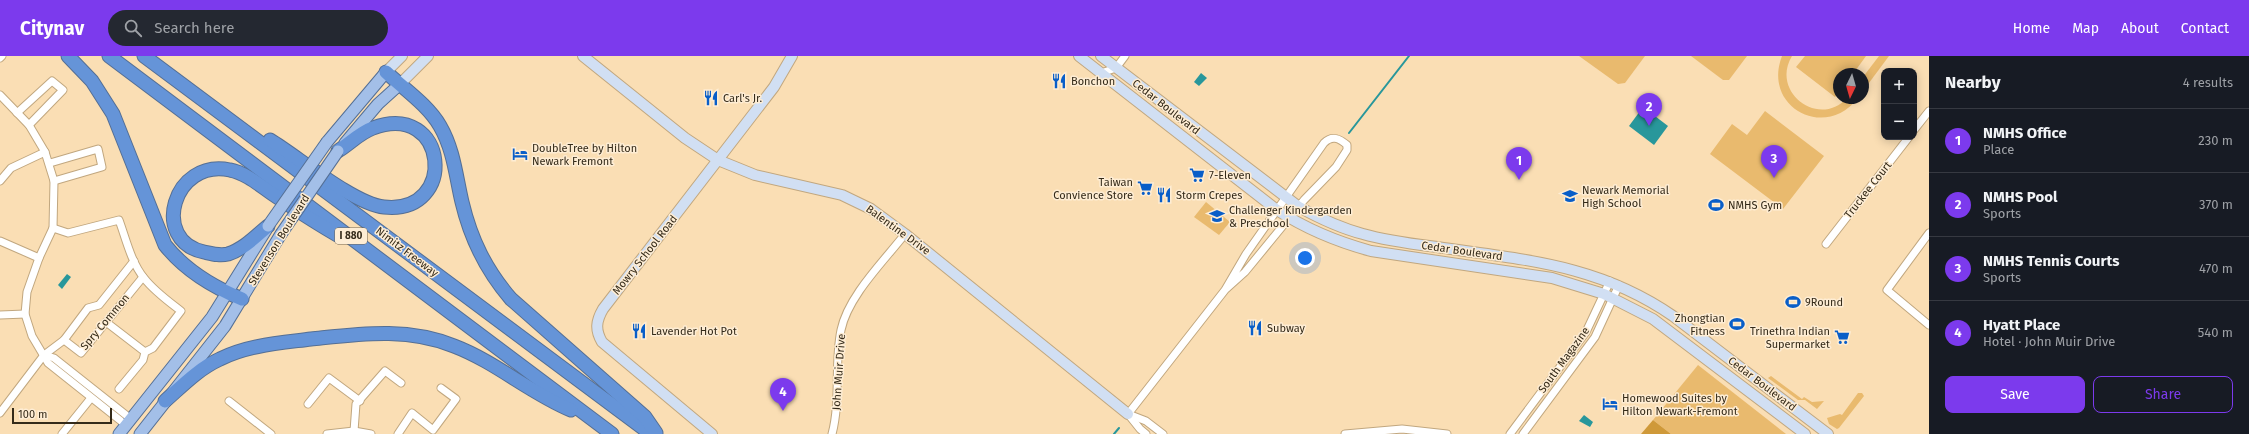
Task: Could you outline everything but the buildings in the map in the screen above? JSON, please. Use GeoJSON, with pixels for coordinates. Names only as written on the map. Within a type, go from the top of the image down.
{"type":"FeatureCollection","features":[{"type":"Feature","properties":{"kind":"highway"},"geometry":{"type":"LineString","coordinates":[[68,56],[92,81],[114,114],[165,245],[175,257],[189,269],[228,293],[242,299]]}},
{"type":"Feature","properties":{"kind":"highway","name":"Nimitz Freeway"},"geometry":{"type":"LineString","coordinates":[[109,56],[383,260],[612,434]]}},
{"type":"Feature","properties":{"kind":"highway","name":"Nimitz Freeway"},"geometry":{"type":"LineString","coordinates":[[144,56],[651,434]]}},
{"type":"Feature","properties":{"kind":"highway"},"geometry":{"type":"LineString","coordinates":[[386,72],[432,115],[443,133],[452,154],[471,235],[488,270],[498,285],[511,299],[645,417],[656,434]]}},
{"type":"Feature","properties":{"kind":"highway"},"geometry":{"type":"LineString","coordinates":[[216,109],[276,144],[351,194],[383,208],[400,208],[414,203],[427,193],[434,179],[436,165],[434,151],[427,138],[414,128],[400,123],[372,128],[338,151]]}},
{"type":"Feature","properties":{"kind":"highway"},"geometry":{"type":"LineString","coordinates":[[268,226],[243,247],[229,253],[216,255],[199,251],[187,244],[178,233],[173,219],[174,204],[180,190],[190,178],[203,171],[216,168],[232,170],[248,177],[314,222],[383,260]]}},
{"type":"Feature","properties":{"kind":"highway"},"geometry":{"type":"LineString","coordinates":[[165,401],[196,374],[219,359],[243,350],[270,344],[368,333],[393,332],[434,339],[455,346],[500,369],[557,404],[591,419]]}},
{"type":"Feature","properties":{"kind":"main road","name":"Stevenson Boulevard"},"geometry":{"type":"LineString","coordinates":[[125,426],[212,317],[268,226],[327,142],[386,72],[402,56]]}},
{"type":"Feature","properties":{"kind":"main road","name":"Stevenson Boulevard"},"geometry":{"type":"LineString","coordinates":[[140,434],[224,326],[281,234],[338,151],[363,121],[428,56]]}},
{"type":"Feature","properties":{"kind":"main road","name":"Balentine Drive"},"geometry":{"type":"LineString","coordinates":[[583,56],[685,138],[718,160],[755,175],[842,195],[871,209],[905,234],[1128,414]]}},
{"type":"Feature","properties":{"kind":"main road","name":"Mowry School Road"},"geometry":{"type":"LineString","coordinates":[[712,434],[607,347],[599,337],[597,326],[599,316],[777,82],[792,56]]}},
{"type":"Feature","properties":{"kind":"main road","name":"Cedar Boulevard"},"geometry":{"type":"LineString","coordinates":[[1079,56],[1277,210],[1290,218],[1329,237],[1371,251],[1552,278],[1609,296],[1640,311],[1665,327],[1806,434]]}},
{"type":"Feature","properties":{"kind":"main road","name":"Cedar Boulevard"},"geometry":{"type":"LineString","coordinates":[[1105,57],[1116,68],[1285,199],[1299,207],[1335,224],[1363,234],[1403,242],[1554,264],[1614,283],[1673,316],[1828,434]]}},
{"type":"Feature","properties":{"kind":"street"},"geometry":{"type":"LineString","coordinates":[[1101,73],[1116,68],[1125,56]]}},
{"type":"Feature","properties":{"kind":"street"},"geometry":{"type":"LineString","coordinates":[[1101,73],[1105,57]]}},
{"type":"Feature","properties":{"kind":"street"},"geometry":{"type":"LineString","coordinates":[[17,113],[52,81],[63,90],[28,125]]}},
{"type":"Feature","properties":{"kind":"street"},"geometry":{"type":"LineString","coordinates":[[0,95],[28,125],[45,152],[50,163],[54,181],[53,228],[39,258],[28,292],[25,314],[32,336],[44,356],[55,370],[125,426]]}},
{"type":"Feature","properties":{"kind":"street"},"geometry":{"type":"LineString","coordinates":[[1917,126],[1929,111]]}},
{"type":"Feature","properties":{"kind":"street"},"geometry":{"type":"LineString","coordinates":[[1128,414],[1225,290],[1246,254],[1324,143],[1329,138],[1341,140],[1347,145],[1347,150],[1344,156],[1245,272],[1225,290]]}},
{"type":"Feature","properties":{"kind":"street","name":"Truckee Court"},"geometry":{"type":"LineString","coordinates":[[1826,244],[1907,140]]}},
{"type":"Feature","properties":{"kind":"street"},"geometry":{"type":"LineString","coordinates":[[50,163],[98,149],[102,167],[54,181]]}},
{"type":"Feature","properties":{"kind":"street"},"geometry":{"type":"LineString","coordinates":[[0,181],[11,168],[45,152]]}},
{"type":"Feature","properties":{"kind":"street"},"geometry":{"type":"LineString","coordinates":[[53,228],[68,233],[119,220],[134,261],[143,277],[156,291],[181,311],[153,348],[145,352],[143,360],[119,389]]}},
{"type":"Feature","properties":{"kind":"street"},"geometry":{"type":"LineString","coordinates":[[1929,233],[1887,290],[1929,325]]}},
{"type":"Feature","properties":{"kind":"street","name":"John Muir Drive"},"geometry":{"type":"LineString","coordinates":[[832,434],[836,414],[840,338],[843,322],[858,294],[905,234]]}},
{"type":"Feature","properties":{"kind":"street"},"geometry":{"type":"LineString","coordinates":[[0,241],[39,258]]}},
{"type":"Feature","properties":{"kind":"street","name":"Spry Common"},"geometry":{"type":"LineString","coordinates":[[0,413],[44,356],[64,340],[88,308],[99,306],[134,261]]}},
{"type":"Feature","properties":{"kind":"street","name":"Spry Common"},"geometry":{"type":"LineString","coordinates":[[64,340],[81,353],[143,277]]}},
{"type":"Feature","properties":{"kind":"street","name":"South Magazine"},"geometry":{"type":"LineString","coordinates":[[1523,434],[1595,337],[1614,283]]}},
{"type":"Feature","properties":{"kind":"street","name":"South Magazine"},"geometry":{"type":"LineString","coordinates":[[1510,434],[1579,343],[1609,296]]}},
{"type":"Feature","properties":{"kind":"street"},"geometry":{"type":"LineString","coordinates":[[0,315],[25,314]]}},
{"type":"Feature","properties":{"kind":"street"},"geometry":{"type":"LineString","coordinates":[[106,322],[145,352]]}},
{"type":"Feature","properties":{"kind":"street"},"geometry":{"type":"LineString","coordinates":[[44,356],[54,358],[125,426]]}},
{"type":"Feature","properties":{"kind":"street"},"geometry":{"type":"LineString","coordinates":[[354,431],[356,404],[385,371],[401,383]]}},
{"type":"Feature","properties":{"kind":"street"},"geometry":{"type":"LineString","coordinates":[[308,404],[329,378],[360,400]]}},
{"type":"Feature","properties":{"kind":"street"},"geometry":{"type":"LineString","coordinates":[[398,434],[412,413],[433,430],[456,399],[441,388]]}},
{"type":"Feature","properties":{"kind":"street"},"geometry":{"type":"LineString","coordinates":[[62,434],[91,398]]}},
{"type":"Feature","properties":{"kind":"street"},"geometry":{"type":"LineString","coordinates":[[229,401],[271,434]]}},
{"type":"Feature","properties":{"kind":"street","name":"Balentine Drive"},"geometry":{"type":"LineString","coordinates":[[1128,414],[1146,434]]}},
{"type":"Feature","properties":{"kind":"street","name":"Balentine Drive"},"geometry":{"type":"LineString","coordinates":[[1128,414],[1146,421],[1163,434]]}},
{"type":"Feature","properties":{"kind":"street"},"geometry":{"type":"LineString","coordinates":[[1345,434],[1402,429],[1447,434]]}},
{"type":"Feature","properties":{"kind":"street"},"geometry":{"type":"LineString","coordinates":[[327,434],[354,431],[371,434]]}},
{"type":"Feature","properties":{"kind":"shaded area"},"geometry":{"type":"Polygon","coordinates":[[[1579,56],[1645,56],[1625,83],[1618,84],[1579,56]]]}},
{"type":"Feature","properties":{"kind":"shaded area"},"geometry":{"type":"Polygon","coordinates":[[[1691,56],[1747,56],[1729,80],[1723,80],[1691,56]]]}},
{"type":"Feature","properties":{"kind":"shaded area"},"geometry":{"type":"Polygon","coordinates":[[[1782,56],[1792,56],[1787,69],[1787,82],[1792,93],[1801,102],[1811,108],[1824,110],[1836,107],[1840,104],[1852,104],[1844,111],[1829,117],[1814,117],[1800,112],[1789,103],[1781,90],[1778,74],[1782,56]]]}},
{"type":"Feature","properties":{"kind":"shaded area"},"geometry":{"type":"Polygon","coordinates":[[[1805,56],[1866,56],[1857,68],[1833,68],[1833,95],[1796,67],[1805,56]]]}},
{"type":"Feature","properties":{"kind":"shaded area"},"geometry":{"type":"Polygon","coordinates":[[[1879,56],[1889,56],[1869,83],[1869,69],[1879,56]]]}},
{"type":"Feature","properties":{"kind":"shaded area"},"geometry":{"type":"Polygon","coordinates":[[[1765,111],[1824,156],[1783,209],[1710,154],[1732,124],[1747,135],[1765,111]]]}},
{"type":"Feature","properties":{"kind":"shaded area"},"geometry":{"type":"Polygon","coordinates":[[[1206,202],[1230,222],[1219,235],[1194,217],[1206,202]]]}},
{"type":"Feature","properties":{"kind":"shaded area"},"geometry":{"type":"Polygon","coordinates":[[[1698,365],[1786,434],[1671,434],[1653,420],[1698,365]]]}},
{"type":"Feature","properties":{"kind":"shaded area"},"geometry":{"type":"Polygon","coordinates":[[[1771,376],[1802,399],[1804,397],[1812,402],[1824,401],[1817,409],[1805,400],[1798,400],[1768,378],[1771,376]]]}},
{"type":"Feature","properties":{"kind":"shaded area"},"geometry":{"type":"Polygon","coordinates":[[[1858,393],[1862,393],[1864,396],[1839,428],[1837,429],[1829,424],[1827,418],[1840,414],[1842,415],[1858,393]]]}},
{"type":"Feature","properties":{"kind":"shaded area"},"geometry":{"type":"Polygon","coordinates":[[[1653,420],[1671,434],[1641,434],[1653,420]]]}},
{"type":"Feature","properties":{"kind":"water"},"geometry":{"type":"Polygon","coordinates":[[[1201,73],[1207,78],[1199,86],[1194,82],[1201,73]]]}},
{"type":"Feature","properties":{"kind":"water"},"geometry":{"type":"Polygon","coordinates":[[[1643,107],[1668,126],[1654,145],[1629,126],[1643,107]]]}},
{"type":"Feature","properties":{"kind":"water"},"geometry":{"type":"Polygon","coordinates":[[[67,274],[71,277],[62,289],[58,285],[67,274]]]}},
{"type":"Feature","properties":{"kind":"water"},"geometry":{"type":"Polygon","coordinates":[[[1584,415],[1593,422],[1590,427],[1579,421],[1584,415]]]}},
{"type":"Feature","properties":{"kind":"waterway"},"geometry":{"type":"LineString","coordinates":[[1349,133],[1409,56]]}},
{"type":"Feature","properties":{"kind":"waterway"},"geometry":{"type":"LineString","coordinates":[[1114,434],[1119,428]]}},
{"type":"Feature","properties":{"kind":"place","name":"Bonchon"},"geometry":{"type":"Point","coordinates":[1059,81]}},
{"type":"Feature","properties":{"kind":"place","name":"Carl's Jr."},"geometry":{"type":"Point","coordinates":[711,98]}},
{"type":"Feature","properties":{"kind":"place","name":"NMHS Pool"},"geometry":{"type":"Point","coordinates":[1649,126]}},
{"type":"Feature","properties":{"kind":"place","name":"DoubleTree by Hilton Newark Fremont"},"geometry":{"type":"Point","coordinates":[520,154]}},
{"type":"Feature","properties":{"kind":"place","name":"7-Eleven"},"geometry":{"type":"Point","coordinates":[1197,175]}},
{"type":"Feature","properties":{"kind":"place","name":"NMHS Tennis Courts"},"geometry":{"type":"Point","coordinates":[1774,178]}},
{"type":"Feature","properties":{"kind":"place","name":"NMHS Office"},"geometry":{"type":"Point","coordinates":[1519,180]}},
{"type":"Feature","properties":{"kind":"place","name":"Taiwan Convience Store"},"geometry":{"type":"Point","coordinates":[1145,188]}},
{"type":"Feature","properties":{"kind":"place","name":"Storm Crepes"},"geometry":{"type":"Point","coordinates":[1164,195]}},
{"type":"Feature","properties":{"kind":"place","name":"Newark Memorial High School"},"geometry":{"type":"Point","coordinates":[1570,196]}},
{"type":"Feature","properties":{"kind":"place","name":"NMHS Gym"},"geometry":{"type":"Point","coordinates":[1716,205]}},
{"type":"Feature","properties":{"kind":"place","name":"Challenger Kindergarden & Preschool"},"geometry":{"type":"Point","coordinates":[1217,216]}},
{"type":"Feature","properties":{"kind":"place","name":"9Round"},"geometry":{"type":"Point","coordinates":[1793,302]}},
{"type":"Feature","properties":{"kind":"place","name":"Zhongtian Fitness"},"geometry":{"type":"Point","coordinates":[1737,324]}},
{"type":"Feature","properties":{"kind":"place","name":"Subway"},"geometry":{"type":"Point","coordinates":[1255,328]}},
{"type":"Feature","properties":{"kind":"place","name":"Lavender Hot Pot"},"geometry":{"type":"Point","coordinates":[639,331]}},
{"type":"Feature","properties":{"kind":"place","name":"Trinethra Indian Supermarket"},"geometry":{"type":"Point","coordinates":[1842,337]}},
{"type":"Feature","properties":{"kind":"place","name":"Homewood Suites by Hilton Newark-Fremont"},"geometry":{"type":"Point","coordinates":[1610,404]}},
{"type":"Feature","properties":{"kind":"place","name":"Hyatt Place"},"geometry":{"type":"Point","coordinates":[783,411]}}]}
